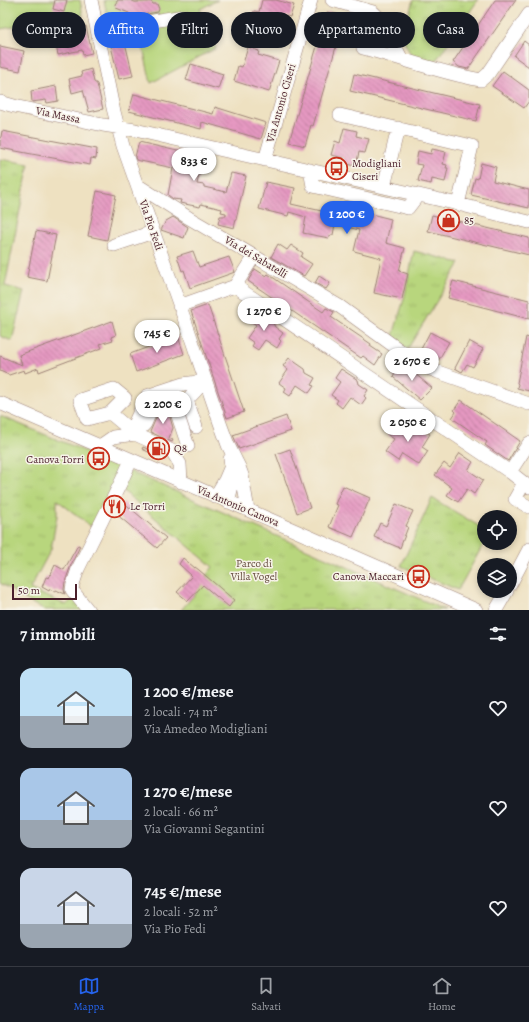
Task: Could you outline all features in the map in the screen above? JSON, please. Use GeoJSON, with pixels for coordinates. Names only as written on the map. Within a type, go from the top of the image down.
{"type":"FeatureCollection","features":[{"type":"Feature","properties":{"kind":"street","name":"Via Pio Fedi"},"geometry":{"type":"LineString","coordinates":[[91,0],[94,15]]}},
{"type":"Feature","properties":{"kind":"street","name":"Via Antonio Ciseri"},"geometry":{"type":"LineString","coordinates":[[265,160],[311,0]]}},
{"type":"Feature","properties":{"kind":"street"},"geometry":{"type":"LineString","coordinates":[[332,0],[373,12]]}},
{"type":"Feature","properties":{"kind":"street"},"geometry":{"type":"LineString","coordinates":[[363,48],[481,80],[488,74],[529,14]]}},
{"type":"Feature","properties":{"kind":"street","name":"Via Pio Fedi"},"geometry":{"type":"LineString","coordinates":[[101,48],[113,108],[123,146],[220,423],[228,445],[242,475],[248,510]]}},
{"type":"Feature","properties":{"kind":"street"},"geometry":{"type":"LineString","coordinates":[[396,48],[401,58]]}},
{"type":"Feature","properties":{"kind":"street","name":"Via Massa"},"geometry":{"type":"LineString","coordinates":[[0,102],[21,108],[135,130],[458,204],[529,222]]}},
{"type":"Feature","properties":{"kind":"street"},"geometry":{"type":"LineString","coordinates":[[340,115],[472,146],[458,204]]}},
{"type":"Feature","properties":{"kind":"street"},"geometry":{"type":"LineString","coordinates":[[384,187],[398,128]]}},
{"type":"Feature","properties":{"kind":"street"},"geometry":{"type":"LineString","coordinates":[[310,170],[313,186],[378,202],[408,208],[418,195]]}},
{"type":"Feature","properties":{"kind":"street","name":"Via dei Sabatelli"},"geometry":{"type":"LineString","coordinates":[[137,185],[339,306],[420,365],[529,404]]}},
{"type":"Feature","properties":{"kind":"street"},"geometry":{"type":"LineString","coordinates":[[114,245],[151,228],[154,215],[159,211],[174,208]]}},
{"type":"Feature","properties":{"kind":"street"},"geometry":{"type":"LineString","coordinates":[[179,306],[235,286],[254,256]]}},
{"type":"Feature","properties":{"kind":"street"},"geometry":{"type":"LineString","coordinates":[[235,286],[510,472],[526,485],[514,499],[529,508]]}},
{"type":"Feature","properties":{"kind":"street"},"geometry":{"type":"LineString","coordinates":[[181,482],[180,464],[196,427],[187,400],[205,381]]}},
{"type":"Feature","properties":{"kind":"street"},"geometry":{"type":"LineString","coordinates":[[134,434],[135,422],[147,396],[183,384],[205,381]]}},
{"type":"Feature","properties":{"kind":"street"},"geometry":{"type":"LineString","coordinates":[[100,446],[113,437],[134,434],[144,424],[155,401],[158,398],[164,397],[172,399],[188,446]]}},
{"type":"Feature","properties":{"kind":"street","name":"Via Antonio Canova"},"geometry":{"type":"LineString","coordinates":[[0,403],[476,610]]}},
{"type":"Feature","properties":{"kind":"street"},"geometry":{"type":"LineString","coordinates":[[110,412],[134,434],[172,451],[180,464]]}},
{"type":"Feature","properties":{"kind":"street"},"geometry":{"type":"LineString","coordinates":[[196,427],[220,423]]}},
{"type":"Feature","properties":{"kind":"street"},"geometry":{"type":"LineString","coordinates":[[510,472],[529,443]]}},
{"type":"Feature","properties":{"kind":"street","name":"Via Pio Fedi"},"geometry":{"type":"LineString","coordinates":[[222,499],[225,480],[231,466],[228,445]]}},
{"type":"Feature","properties":{"kind":"street"},"geometry":{"type":"LineString","coordinates":[[88,610],[73,591],[73,584],[78,569],[131,460]]}},
{"type":"Feature","properties":{"kind":"street"},"geometry":{"type":"LineString","coordinates":[[517,572],[529,549]]}},
{"type":"Feature","properties":{"kind":"street"},"geometry":{"type":"LineString","coordinates":[[496,610],[503,598]]}},
{"type":"Feature","properties":{"kind":"green space"},"geometry":{"type":"Polygon","coordinates":[[[0,0],[80,0],[82,12],[12,12],[12,27],[0,29],[0,0]]]}},
{"type":"Feature","properties":{"kind":"green space"},"geometry":{"type":"Polygon","coordinates":[[[104,0],[218,0],[200,9],[201,12],[167,12],[167,48],[216,48],[151,83],[143,48],[159,48],[159,12],[106,12],[104,0]]]}},
{"type":"Feature","properties":{"kind":"green space"},"geometry":{"type":"Polygon","coordinates":[[[413,0],[478,0],[470,12],[423,12],[423,48],[445,48],[435,62],[412,57],[408,48],[415,48],[415,12],[409,12],[413,0]]]}},
{"type":"Feature","properties":{"kind":"green space"},"geometry":{"type":"Polygon","coordinates":[[[0,159],[29,164],[5,286],[24,291],[12,341],[0,336],[0,159]]]}},
{"type":"Feature","properties":{"kind":"green space"},"geometry":{"type":"Polygon","coordinates":[[[414,251],[460,263],[407,350],[392,339],[404,299],[414,251]]]}},
{"type":"Feature","properties":{"kind":"green space"},"geometry":{"type":"Polygon","coordinates":[[[0,416],[97,456],[96,460],[101,462],[102,459],[123,469],[98,520],[92,527],[57,500],[57,516],[51,549],[30,589],[66,605],[74,598],[84,610],[43,610],[0,583],[0,416]]]}},
{"type":"Feature","properties":{"kind":"green space","name":"Parco di Villa Vogel"},"geometry":{"type":"Polygon","coordinates":[[[129,471],[445,610],[181,610],[197,592],[195,589],[213,567],[121,489],[129,471]]]}},
{"type":"Feature","properties":{"kind":"green space"},"geometry":{"type":"Polygon","coordinates":[[[432,498],[477,525],[477,550],[480,550],[458,590],[401,566],[432,498]]]}},
{"type":"Feature","properties":{"kind":"building"},"geometry":{"type":"Polygon","coordinates":[[[55,0],[67,0],[64,12],[53,9],[55,0]]]}},
{"type":"Feature","properties":{"kind":"building"},"geometry":{"type":"Polygon","coordinates":[[[118,0],[130,0],[135,2],[151,1],[153,4],[157,4],[159,9],[158,12],[126,12],[116,8],[115,4],[118,0]]]}},
{"type":"Feature","properties":{"kind":"building"},"geometry":{"type":"Polygon","coordinates":[[[262,0],[276,0],[294,5],[292,12],[259,12],[262,0]]]}},
{"type":"Feature","properties":{"kind":"building"},"geometry":{"type":"Polygon","coordinates":[[[495,0],[516,0],[468,69],[459,67],[453,62],[462,48],[479,48],[479,24],[495,0]]]}},
{"type":"Feature","properties":{"kind":"building"},"geometry":{"type":"Polygon","coordinates":[[[86,26],[92,53],[83,55],[82,50],[58,55],[57,48],[86,48],[86,26]]]}},
{"type":"Feature","properties":{"kind":"building"},"geometry":{"type":"Polygon","coordinates":[[[524,41],[529,45],[529,67],[514,56],[524,41]]]}},
{"type":"Feature","properties":{"kind":"building"},"geometry":{"type":"Polygon","coordinates":[[[0,46],[24,51],[20,71],[0,67],[0,46]]]}},
{"type":"Feature","properties":{"kind":"building"},"geometry":{"type":"Polygon","coordinates":[[[111,48],[126,48],[133,76],[119,79],[111,48]]]}},
{"type":"Feature","properties":{"kind":"building"},"geometry":{"type":"Polygon","coordinates":[[[248,48],[259,51],[258,55],[279,61],[269,92],[234,81],[238,66],[242,67],[248,48]]]}},
{"type":"Feature","properties":{"kind":"building"},"geometry":{"type":"Polygon","coordinates":[[[316,48],[336,48],[313,126],[311,125],[305,146],[289,142],[316,48]]]}},
{"type":"Feature","properties":{"kind":"building"},"geometry":{"type":"Polygon","coordinates":[[[191,64],[223,74],[218,89],[186,80],[191,64]]]}},
{"type":"Feature","properties":{"kind":"building"},"geometry":{"type":"Polygon","coordinates":[[[91,69],[94,82],[97,84],[103,109],[89,112],[83,90],[72,93],[69,79],[82,76],[81,72],[91,69]]]}},
{"type":"Feature","properties":{"kind":"building"},"geometry":{"type":"Polygon","coordinates":[[[503,71],[529,90],[529,101],[524,108],[492,86],[503,71]]]}},
{"type":"Feature","properties":{"kind":"building"},"geometry":{"type":"Polygon","coordinates":[[[354,74],[480,104],[476,121],[350,91],[354,74]]]}},
{"type":"Feature","properties":{"kind":"building"},"geometry":{"type":"Polygon","coordinates":[[[56,86],[58,101],[47,103],[46,100],[32,102],[31,91],[56,86]]]}},
{"type":"Feature","properties":{"kind":"building"},"geometry":{"type":"Polygon","coordinates":[[[134,94],[213,114],[215,107],[266,123],[261,139],[202,122],[201,129],[129,111],[134,94]]]}},
{"type":"Feature","properties":{"kind":"building"},"geometry":{"type":"Polygon","coordinates":[[[344,128],[357,131],[356,136],[369,139],[365,153],[359,152],[356,166],[342,163],[344,158],[331,155],[335,141],[340,143],[344,128]]]}},
{"type":"Feature","properties":{"kind":"building"},"geometry":{"type":"Polygon","coordinates":[[[2,131],[97,149],[96,159],[91,158],[90,165],[0,148],[2,131]]]}},
{"type":"Feature","properties":{"kind":"building"},"geometry":{"type":"Polygon","coordinates":[[[139,142],[203,157],[197,184],[204,185],[204,187],[226,192],[231,173],[246,176],[234,228],[218,224],[220,216],[226,216],[226,213],[221,212],[222,209],[201,204],[200,207],[180,203],[181,200],[173,199],[168,195],[173,168],[136,160],[135,157],[139,142]]]}},
{"type":"Feature","properties":{"kind":"building"},"geometry":{"type":"Polygon","coordinates":[[[432,149],[446,152],[443,164],[447,165],[446,168],[448,168],[445,182],[432,179],[431,184],[418,181],[422,165],[416,164],[418,151],[431,154],[432,149]]]}},
{"type":"Feature","properties":{"kind":"building"},"geometry":{"type":"Polygon","coordinates":[[[481,163],[496,167],[493,181],[529,190],[529,208],[471,195],[475,178],[478,179],[481,163]]]}},
{"type":"Feature","properties":{"kind":"building"},"geometry":{"type":"Polygon","coordinates":[[[266,182],[295,188],[291,204],[361,220],[363,212],[391,219],[386,243],[405,248],[399,271],[408,274],[402,299],[374,293],[381,258],[354,251],[359,230],[335,224],[333,235],[329,238],[303,233],[306,217],[289,212],[288,216],[259,209],[266,182]]]}},
{"type":"Feature","properties":{"kind":"building"},"geometry":{"type":"Polygon","coordinates":[[[97,191],[116,195],[107,240],[88,236],[97,191]]]}},
{"type":"Feature","properties":{"kind":"building"},"geometry":{"type":"Polygon","coordinates":[[[432,215],[529,238],[529,255],[428,231],[432,215]]]}},
{"type":"Feature","properties":{"kind":"building"},"geometry":{"type":"Polygon","coordinates":[[[173,217],[188,227],[184,238],[161,230],[166,221],[173,217]]]}},
{"type":"Feature","properties":{"kind":"building"},"geometry":{"type":"Polygon","coordinates":[[[36,231],[56,235],[47,281],[27,277],[36,231]]]}},
{"type":"Feature","properties":{"kind":"building"},"geometry":{"type":"Polygon","coordinates":[[[278,244],[287,250],[291,245],[303,253],[301,257],[312,264],[304,276],[271,257],[278,244]]]}},
{"type":"Feature","properties":{"kind":"building"},"geometry":{"type":"Polygon","coordinates":[[[193,251],[199,267],[229,257],[235,272],[190,288],[184,270],[182,271],[177,256],[193,251]]]}},
{"type":"Feature","properties":{"kind":"building"},"geometry":{"type":"Polygon","coordinates":[[[255,269],[266,276],[268,274],[323,312],[326,308],[334,312],[331,317],[371,344],[370,346],[382,354],[375,365],[363,356],[361,358],[248,281],[255,269]]]}},
{"type":"Feature","properties":{"kind":"building"},"geometry":{"type":"Polygon","coordinates":[[[319,276],[330,283],[326,289],[315,283],[319,276]]]}},
{"type":"Feature","properties":{"kind":"building"},"geometry":{"type":"Polygon","coordinates":[[[453,281],[529,300],[529,319],[448,298],[453,281]]]}},
{"type":"Feature","properties":{"kind":"building"},"geometry":{"type":"Polygon","coordinates":[[[208,305],[244,412],[227,418],[191,311],[208,305]]]}},
{"type":"Feature","properties":{"kind":"building"},"geometry":{"type":"Polygon","coordinates":[[[257,312],[273,323],[275,327],[283,333],[279,339],[281,341],[277,348],[265,340],[258,350],[252,346],[254,343],[247,338],[256,325],[251,321],[257,312]]]}},
{"type":"Feature","properties":{"kind":"building"},"geometry":{"type":"Polygon","coordinates":[[[112,321],[116,335],[111,337],[113,340],[100,344],[102,348],[39,372],[38,368],[25,373],[24,370],[9,375],[0,371],[0,356],[22,365],[19,355],[112,321]]]}},
{"type":"Feature","properties":{"kind":"building"},"geometry":{"type":"Polygon","coordinates":[[[430,332],[449,342],[438,361],[420,351],[430,332]]]}},
{"type":"Feature","properties":{"kind":"building"},"geometry":{"type":"Polygon","coordinates":[[[178,336],[184,354],[136,372],[130,354],[178,336]]]}},
{"type":"Feature","properties":{"kind":"building"},"geometry":{"type":"Polygon","coordinates":[[[526,337],[529,338],[529,391],[517,388],[526,337]]]}},
{"type":"Feature","properties":{"kind":"building"},"geometry":{"type":"Polygon","coordinates":[[[469,341],[483,349],[473,367],[467,364],[462,372],[455,368],[469,341]]]}},
{"type":"Feature","properties":{"kind":"building"},"geometry":{"type":"Polygon","coordinates":[[[289,358],[305,369],[306,373],[315,378],[311,385],[314,386],[309,393],[297,385],[290,396],[284,392],[286,388],[279,383],[288,370],[283,366],[289,358]]]}},
{"type":"Feature","properties":{"kind":"building"},"geometry":{"type":"Polygon","coordinates":[[[402,363],[432,388],[420,400],[393,377],[402,363]]]}},
{"type":"Feature","properties":{"kind":"building"},"geometry":{"type":"Polygon","coordinates":[[[341,369],[358,380],[359,384],[368,390],[364,396],[366,398],[361,405],[350,397],[342,408],[336,403],[338,400],[331,395],[340,382],[335,378],[341,369]]]}},
{"type":"Feature","properties":{"kind":"building"},"geometry":{"type":"Polygon","coordinates":[[[461,400],[520,441],[508,461],[485,445],[487,442],[452,418],[456,412],[454,410],[461,400]]]}},
{"type":"Feature","properties":{"kind":"building"},"geometry":{"type":"Polygon","coordinates":[[[161,407],[168,410],[173,428],[169,438],[173,440],[172,442],[150,432],[161,407]]]}},
{"type":"Feature","properties":{"kind":"building"},"geometry":{"type":"Polygon","coordinates":[[[286,416],[291,431],[239,449],[233,435],[286,416]]]}},
{"type":"Feature","properties":{"kind":"building"},"geometry":{"type":"Polygon","coordinates":[[[396,422],[412,432],[416,425],[430,434],[422,447],[428,451],[419,465],[402,454],[398,461],[385,452],[394,439],[388,435],[396,422]]]}},
{"type":"Feature","properties":{"kind":"building"},"geometry":{"type":"Polygon","coordinates":[[[143,447],[165,457],[164,459],[142,449],[143,447]]]}},
{"type":"Feature","properties":{"kind":"building"},"geometry":{"type":"Polygon","coordinates":[[[290,449],[310,508],[297,513],[276,454],[290,449]]]}},
{"type":"Feature","properties":{"kind":"building"},"geometry":{"type":"Polygon","coordinates":[[[460,453],[473,462],[468,470],[483,480],[474,494],[467,489],[458,502],[447,495],[452,488],[435,475],[444,463],[450,468],[460,453]]]}},
{"type":"Feature","properties":{"kind":"building"},"geometry":{"type":"Polygon","coordinates":[[[343,486],[370,498],[353,537],[329,527],[338,505],[335,504],[343,486]]]}},
{"type":"Feature","properties":{"kind":"building"},"geometry":{"type":"Polygon","coordinates":[[[123,502],[166,538],[157,548],[115,513],[119,503],[121,504],[123,502]]]}},
{"type":"Feature","properties":{"kind":"building"},"geometry":{"type":"Polygon","coordinates":[[[396,504],[413,511],[406,526],[408,527],[400,548],[374,537],[380,523],[386,526],[396,504]]]}},
{"type":"Feature","properties":{"kind":"building"},"geometry":{"type":"Polygon","coordinates":[[[78,545],[80,546],[65,582],[65,594],[56,590],[55,592],[50,589],[49,591],[42,587],[46,577],[49,578],[55,565],[64,570],[78,545]]]}},
{"type":"Feature","properties":{"kind":"building"},"geometry":{"type":"Polygon","coordinates":[[[183,558],[234,600],[229,607],[203,585],[188,601],[177,592],[192,576],[179,564],[183,558]]]}},
{"type":"Feature","properties":{"kind":"place","name":"Modigliani Ciseri"},"geometry":{"type":"Point","coordinates":[336,169]}},
{"type":"Feature","properties":{"kind":"place","name":"85"},"geometry":{"type":"Point","coordinates":[448,220]}},
{"type":"Feature","properties":{"kind":"place","name":"Q8"},"geometry":{"type":"Point","coordinates":[158,448]}},
{"type":"Feature","properties":{"kind":"place","name":"Canova Torri"},"geometry":{"type":"Point","coordinates":[99,459]}},
{"type":"Feature","properties":{"kind":"place","name":"Le Torri"},"geometry":{"type":"Point","coordinates":[114,506]}},
{"type":"Feature","properties":{"kind":"place","name":"Canova Maccari"},"geometry":{"type":"Point","coordinates":[419,576]}}]}
